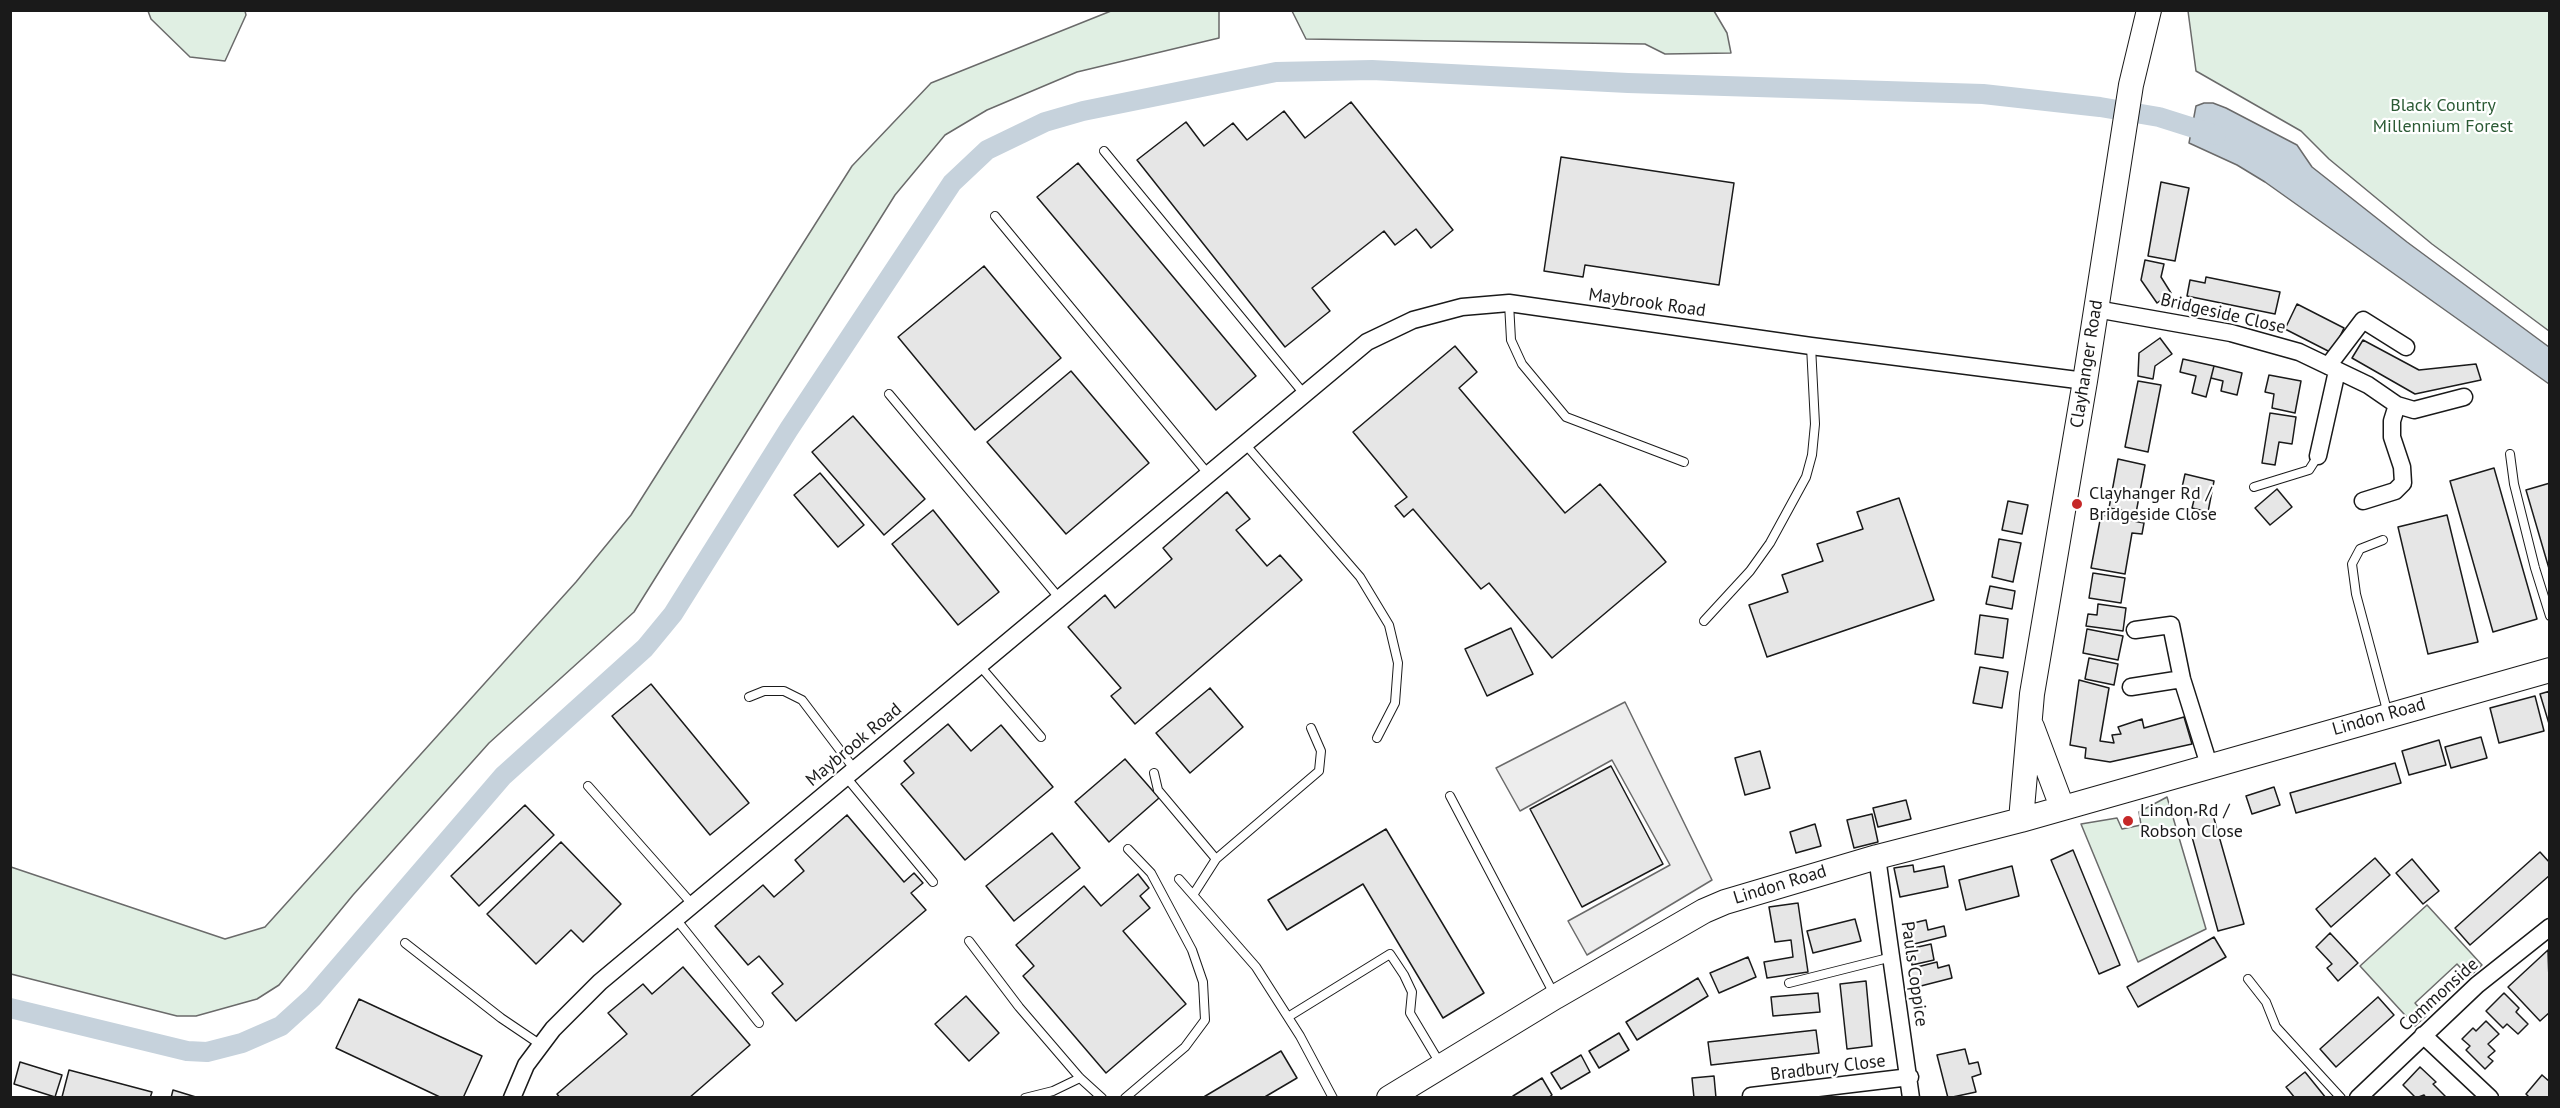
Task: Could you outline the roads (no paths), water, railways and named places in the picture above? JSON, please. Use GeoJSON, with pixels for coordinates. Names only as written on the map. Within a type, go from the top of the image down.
{"type":"FeatureCollection","features":[{"type":"Feature","properties":{"kind":"main road","name":"Clayhanger Road"},"geometry":{"type":"LineString","coordinates":[[2021,820],[2030,719],[2131,85],[2149,10]]}},
{"type":"Feature","properties":{"kind":"main road","name":"Lindon Road"},"geometry":{"type":"LineString","coordinates":[[1389,1098],[1704,910],[1752,892],[2021,820],[2550,670]]}},
{"type":"Feature","properties":{"kind":"main road","name":"Clayhanger Road"},"geometry":{"type":"LineString","coordinates":[[2030,719],[2062,807]]}},
{"type":"Feature","properties":{"kind":"street","name":"Maybrook Road"},"geometry":{"type":"LineString","coordinates":[[512,1098],[526,1065],[553,1029],[600,982],[1367,342],[1413,320],[1462,307],[1509,303],[1811,346],[2085,381]]}},
{"type":"Feature","properties":{"kind":"street","name":"Bridgeside Close"},"geometry":{"type":"LineString","coordinates":[[2096,309],[2231,333],[2299,352],[2368,385],[2397,405]]}},
{"type":"Feature","properties":{"kind":"street"},"geometry":{"type":"LineString","coordinates":[[2318,456],[2333,369],[2362,320],[2406,347]]}},
{"type":"Feature","properties":{"kind":"street"},"geometry":{"type":"LineString","coordinates":[[2363,501],[2395,491],[2403,483],[2402,467],[2392,437],[2392,421],[2397,405],[2414,410],[2464,397]]}},
{"type":"Feature","properties":{"kind":"street"},"geometry":{"type":"LineString","coordinates":[[2135,630],[2172,625],[2182,679],[2209,765]]}},
{"type":"Feature","properties":{"kind":"street"},"geometry":{"type":"LineString","coordinates":[[2131,687],[2182,679]]}},
{"type":"Feature","properties":{"kind":"street","name":"Pauls Coppice"},"geometry":{"type":"LineString","coordinates":[[1877,857],[1910,1077],[1911,1098]]}},
{"type":"Feature","properties":{"kind":"street","name":"Commonside"},"geometry":{"type":"LineString","coordinates":[[2358,1098],[2477,985],[2550,927]]}},
{"type":"Feature","properties":{"kind":"street"},"geometry":{"type":"LineString","coordinates":[[2423,1035],[2490,1098]]}},
{"type":"Feature","properties":{"kind":"street","name":"Bradbury Close"},"geometry":{"type":"LineString","coordinates":[[1750,1092],[1910,1077]]}},
{"type":"Feature","properties":{"kind":"lane"},"geometry":{"type":"LineString","coordinates":[[1104,152],[1305,395]]}},
{"type":"Feature","properties":{"kind":"lane"},"geometry":{"type":"LineString","coordinates":[[995,216],[1209,476]]}},
{"type":"Feature","properties":{"kind":"lane"},"geometry":{"type":"LineString","coordinates":[[1509,303],[1511,340],[1522,364],[1566,417],[1684,462]]}},
{"type":"Feature","properties":{"kind":"lane"},"geometry":{"type":"LineString","coordinates":[[1704,621],[1750,571],[1770,543],[1806,477],[1812,455],[1815,424],[1811,346]]}},
{"type":"Feature","properties":{"kind":"lane"},"geometry":{"type":"LineString","coordinates":[[889,394],[1060,599]]}},
{"type":"Feature","properties":{"kind":"lane"},"geometry":{"type":"LineString","coordinates":[[1246,445],[1360,577],[1389,625],[1398,663],[1395,703],[1377,738]]}},
{"type":"Feature","properties":{"kind":"lane"},"geometry":{"type":"LineString","coordinates":[[2510,454],[2514,484],[2535,568],[2550,616]]}},
{"type":"Feature","properties":{"kind":"lane"},"geometry":{"type":"LineString","coordinates":[[2254,487],[2309,470],[2318,456]]}},
{"type":"Feature","properties":{"kind":"lane"},"geometry":{"type":"LineString","coordinates":[[2383,540],[2360,549],[2352,564],[2356,594],[2388,715]]}},
{"type":"Feature","properties":{"kind":"lane"},"geometry":{"type":"LineString","coordinates":[[980,666],[1041,737]]}},
{"type":"Feature","properties":{"kind":"lane"},"geometry":{"type":"LineString","coordinates":[[749,698],[764,691],[784,691],[802,700],[851,774],[933,882]]}},
{"type":"Feature","properties":{"kind":"lane"},"geometry":{"type":"LineString","coordinates":[[1193,895],[1216,860],[1319,771],[1321,751],[1311,728]]}},
{"type":"Feature","properties":{"kind":"lane"},"geometry":{"type":"LineString","coordinates":[[1154,773],[1158,790],[1216,860]]}},
{"type":"Feature","properties":{"kind":"lane"},"geometry":{"type":"LineString","coordinates":[[588,786],[693,905]]}},
{"type":"Feature","properties":{"kind":"lane"},"geometry":{"type":"LineString","coordinates":[[1450,795],[1555,997]]}},
{"type":"Feature","properties":{"kind":"lane"},"geometry":{"type":"LineString","coordinates":[[1125,1098],[1185,1047],[1205,1020],[1203,982],[1192,950],[1151,873],[1128,849]]}},
{"type":"Feature","properties":{"kind":"lane"},"geometry":{"type":"LineString","coordinates":[[1179,879],[1256,967],[1288,1017],[1333,1098]]}},
{"type":"Feature","properties":{"kind":"lane"},"geometry":{"type":"LineString","coordinates":[[676,919],[759,1023]]}},
{"type":"Feature","properties":{"kind":"lane"},"geometry":{"type":"LineString","coordinates":[[969,941],[1019,1007],[1080,1077],[1102,1098]]}},
{"type":"Feature","properties":{"kind":"lane"},"geometry":{"type":"LineString","coordinates":[[405,943],[501,1018],[541,1045]]}},
{"type":"Feature","properties":{"kind":"lane"},"geometry":{"type":"LineString","coordinates":[[1288,1017],[1390,954],[1412,992],[1408,1005],[1410,1013],[1442,1066]]}},
{"type":"Feature","properties":{"kind":"lane"},"geometry":{"type":"LineString","coordinates":[[1790,983],[1892,957]]}},
{"type":"Feature","properties":{"kind":"lane"},"geometry":{"type":"LineString","coordinates":[[2248,979],[2266,1002],[2276,1027],[2341,1098]]}},
{"type":"Feature","properties":{"kind":"lane"},"geometry":{"type":"LineString","coordinates":[[1025,1098],[1053,1091],[1080,1077]]}},
{"type":"Feature","properties":{"kind":"waterway"},"geometry":{"type":"LineString","coordinates":[[10,1008],[187,1051],[207,1052],[242,1043],[281,1026],[313,997],[503,776],[645,648],[673,614],[789,429],[952,183],[987,150],[1045,122],[1083,111],[1276,72],[1372,70],[1628,83],[1983,94],[2100,107],[2159,117],[2216,135]]}},
{"type":"Feature","properties":{"kind":"place","name":"Clayhanger Rd / Bridgeside Close"},"geometry":{"type":"Point","coordinates":[2077,504]}},
{"type":"Feature","properties":{"kind":"place","name":"Lindon Rd / Robson Close"},"geometry":{"type":"Point","coordinates":[2128,821]}},
{"type":"Feature","properties":{"kind":"park label","name":"Black Country Millennium Forest"},"geometry":{"type":"Point","coordinates":[2443,116]}}]}
